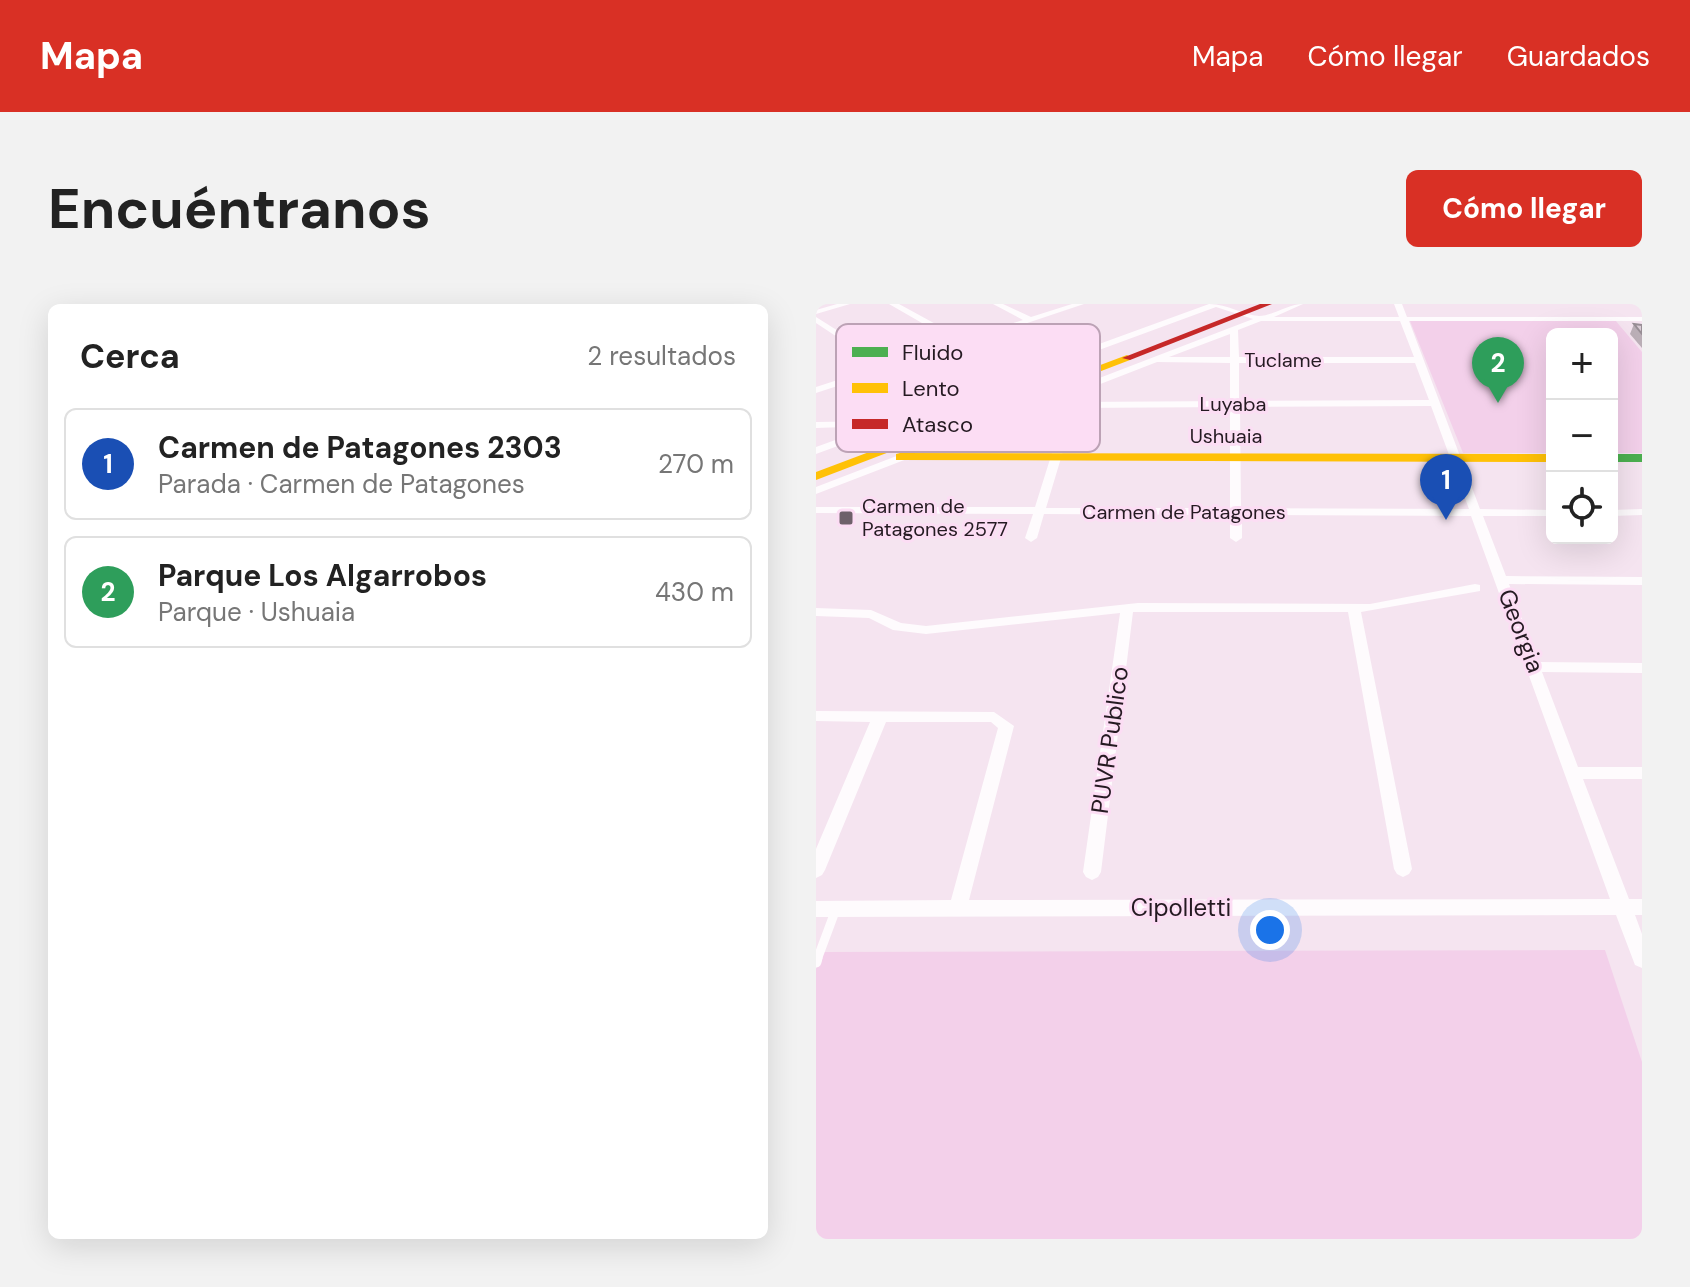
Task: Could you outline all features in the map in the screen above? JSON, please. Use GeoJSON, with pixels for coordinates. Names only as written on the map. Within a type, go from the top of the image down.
{"type":"FeatureCollection","features":[{"type":"Feature","properties":{"kind":"main road"},"geometry":{"type":"LineString","coordinates":[[1100,360],[1237,310]]}},
{"type":"Feature","properties":{"kind":"main road"},"geometry":{"type":"LineString","coordinates":[[1100,364],[1237,310]]}},
{"type":"Feature","properties":{"kind":"main road"},"geometry":{"type":"LineString","coordinates":[[816,467],[855,452]]}},
{"type":"Feature","properties":{"kind":"main road"},"geometry":{"type":"LineString","coordinates":[[816,476],[877,452]]}},
{"type":"Feature","properties":{"kind":"main road","name":"Ushuaia"},"geometry":{"type":"LineString","coordinates":[[900,457],[1546,458]]}},
{"type":"Feature","properties":{"kind":"main road"},"geometry":{"type":"LineString","coordinates":[[1618,458],[1642,458]]}},
{"type":"Feature","properties":{"kind":"street"},"geometry":{"type":"LineString","coordinates":[[816,312],[846,304]]}},
{"type":"Feature","properties":{"kind":"street"},"geometry":{"type":"LineString","coordinates":[[893,304],[929,324]]}},
{"type":"Feature","properties":{"kind":"street"},"geometry":{"type":"LineString","coordinates":[[997,304],[1030,320]]}},
{"type":"Feature","properties":{"kind":"street"},"geometry":{"type":"LineString","coordinates":[[1017,324],[1080,304]]}},
{"type":"Feature","properties":{"kind":"street"},"geometry":{"type":"LineString","coordinates":[[1100,353],[1237,310],[1299,304]]}},
{"type":"Feature","properties":{"kind":"street","name":"Georgia"},"geometry":{"type":"LineString","coordinates":[[1398,304],[1573,773],[1632,907],[1642,959]]}},
{"type":"Feature","properties":{"kind":"street"},"geometry":{"type":"LineString","coordinates":[[1236,538],[1234,360],[1237,310]]}},
{"type":"Feature","properties":{"kind":"street"},"geometry":{"type":"LineString","coordinates":[[1100,379],[1148,360],[1237,310],[1404,319],[1596,316],[1642,319]]}},
{"type":"Feature","properties":{"kind":"street"},"geometry":{"type":"LineString","coordinates":[[816,319],[836,333]]}},
{"type":"Feature","properties":{"kind":"street","name":"Tuclame"},"geometry":{"type":"LineString","coordinates":[[1148,360],[1419,360]]}},
{"type":"Feature","properties":{"kind":"street"},"geometry":{"type":"LineString","coordinates":[[816,390],[836,384]]}},
{"type":"Feature","properties":{"kind":"street","name":"Luyaba"},"geometry":{"type":"LineString","coordinates":[[1100,405],[1435,403]]}},
{"type":"Feature","properties":{"kind":"street"},"geometry":{"type":"LineString","coordinates":[[816,417],[821,424]]}},
{"type":"Feature","properties":{"kind":"street"},"geometry":{"type":"LineString","coordinates":[[816,451],[836,443]]}},
{"type":"Feature","properties":{"kind":"street"},"geometry":{"type":"LineString","coordinates":[[816,491],[913,452]]}},
{"type":"Feature","properties":{"kind":"street"},"geometry":{"type":"LineString","coordinates":[[1031,538],[1058,452]]}},
{"type":"Feature","properties":{"kind":"street","name":"Carmen de Patagones"},"geometry":{"type":"LineString","coordinates":[[816,510],[1546,513]]}},
{"type":"Feature","properties":{"kind":"street"},"geometry":{"type":"LineString","coordinates":[[1618,513],[1642,512]]}},
{"type":"Feature","properties":{"kind":"street"},"geometry":{"type":"LineString","coordinates":[[1501,580],[1642,581]]}},
{"type":"Feature","properties":{"kind":"street"},"geometry":{"type":"LineString","coordinates":[[816,612],[871,614],[898,627],[926,630],[1127,608],[1304,605],[1354,609],[1475,588]]}},
{"type":"Feature","properties":{"kind":"street","name":"PUVR Publico"},"geometry":{"type":"LineString","coordinates":[[1092,872],[1127,608]]}},
{"type":"Feature","properties":{"kind":"street"},"geometry":{"type":"LineString","coordinates":[[1354,609],[1403,869]]}},
{"type":"Feature","properties":{"kind":"street"},"geometry":{"type":"LineString","coordinates":[[1535,667],[1642,668]]}},
{"type":"Feature","properties":{"kind":"street"},"geometry":{"type":"LineString","coordinates":[[816,716],[994,717],[1006,726],[958,908]]}},
{"type":"Feature","properties":{"kind":"street"},"geometry":{"type":"LineString","coordinates":[[816,870],[880,717]]}},
{"type":"Feature","properties":{"kind":"street"},"geometry":{"type":"LineString","coordinates":[[1573,773],[1642,773]]}},
{"type":"Feature","properties":{"kind":"street","name":"Cipolletti"},"geometry":{"type":"LineString","coordinates":[[816,909],[1632,907]]}},
{"type":"Feature","properties":{"kind":"lane"},"geometry":{"type":"LineString","coordinates":[[816,962],[836,909]]}},
{"type":"Feature","properties":{"kind":"shaded area"},"geometry":{"type":"Polygon","coordinates":[[[1615,320],[1642,352],[1642,453],[1618,453],[1618,328],[1546,328],[1546,453],[1463,453],[1410,321],[1615,320]]]}},
{"type":"Feature","properties":{"kind":"shaded area"},"geometry":{"type":"Polygon","coordinates":[[[1605,950],[1642,1062],[1642,1239],[816,1239],[816,969],[822,952],[1605,950]]]}},
{"type":"Feature","properties":{"kind":"traffic: fast"},"geometry":{"type":"LineString","coordinates":[[1618,458],[1642,458]]}},
{"type":"Feature","properties":{"kind":"traffic: slow"},"geometry":{"type":"LineString","coordinates":[[1100,368],[1127,358]]}},
{"type":"Feature","properties":{"kind":"traffic: slow"},"geometry":{"type":"LineString","coordinates":[[816,476],[879,452]]}},
{"type":"Feature","properties":{"kind":"traffic: slow"},"geometry":{"type":"LineString","coordinates":[[900,457],[1546,458]]}},
{"type":"Feature","properties":{"kind":"traffic: jam"},"geometry":{"type":"LineString","coordinates":[[1127,358],[1268,304]]}},
{"type":"Feature","properties":{"kind":"place","name":"Parque Los Algarrobos"},"geometry":{"type":"Point","coordinates":[1498,403]}},
{"type":"Feature","properties":{"kind":"place","name":"Carmen de Patagones 2577"},"geometry":{"type":"Point","coordinates":[846,518]}},
{"type":"Feature","properties":{"kind":"place","name":"Carmen de Patagones 2303"},"geometry":{"type":"Point","coordinates":[1446,520]}}]}
